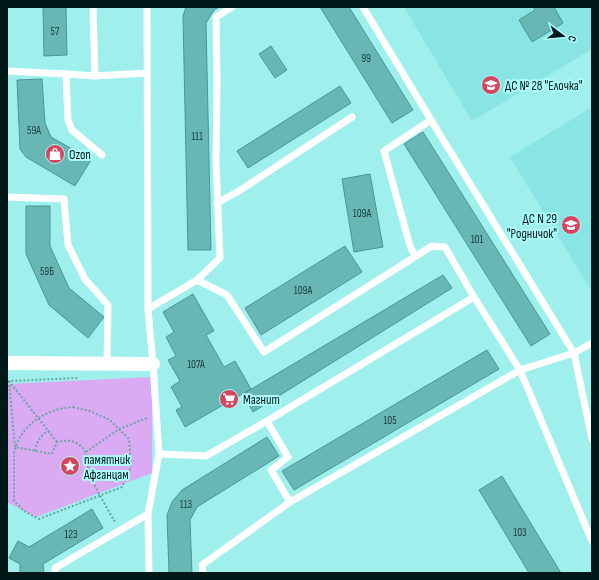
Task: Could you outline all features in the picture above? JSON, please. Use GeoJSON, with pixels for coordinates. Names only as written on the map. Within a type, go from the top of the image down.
{"type":"FeatureCollection","features":[{"type":"Feature","properties":{"kind":"street"},"geometry":{"type":"LineString","coordinates":[[7,363],[153,364]]}},
{"type":"Feature","properties":{"kind":"lane"},"geometry":{"type":"LineString","coordinates":[[93,7],[95,76]]}},
{"type":"Feature","properties":{"kind":"lane"},"geometry":{"type":"LineString","coordinates":[[147,7],[148,309],[159,454],[148,514],[149,573]]}},
{"type":"Feature","properties":{"kind":"lane"},"geometry":{"type":"LineString","coordinates":[[148,309],[197,280],[220,258],[217,203],[216,17],[232,7]]}},
{"type":"Feature","properties":{"kind":"lane"},"geometry":{"type":"LineString","coordinates":[[363,7],[574,353],[592,439]]}},
{"type":"Feature","properties":{"kind":"lane"},"geometry":{"type":"LineString","coordinates":[[7,71],[95,76],[147,73]]}},
{"type":"Feature","properties":{"kind":"lane"},"geometry":{"type":"LineString","coordinates":[[66,74],[68,120],[72,130],[102,155]]}},
{"type":"Feature","properties":{"kind":"lane"},"geometry":{"type":"LineString","coordinates":[[217,203],[239,191],[352,117]]}},
{"type":"Feature","properties":{"kind":"lane"},"geometry":{"type":"LineString","coordinates":[[415,256],[410,246],[384,152],[431,120]]}},
{"type":"Feature","properties":{"kind":"lane"},"geometry":{"type":"LineString","coordinates":[[7,197],[64,199],[68,245],[85,279],[108,305],[107,364]]}},
{"type":"Feature","properties":{"kind":"lane"},"geometry":{"type":"LineString","coordinates":[[197,280],[227,295],[264,352],[432,246],[445,247],[474,297],[520,370],[592,541]]}},
{"type":"Feature","properties":{"kind":"lane"},"geometry":{"type":"LineString","coordinates":[[159,454],[206,456],[474,297]]}},
{"type":"Feature","properties":{"kind":"lane"},"geometry":{"type":"LineString","coordinates":[[203,573],[202,565],[290,502],[520,370],[574,353],[592,343]]}},
{"type":"Feature","properties":{"kind":"lane"},"geometry":{"type":"LineString","coordinates":[[267,421],[288,457],[271,470],[290,502]]}},
{"type":"Feature","properties":{"kind":"lane"},"geometry":{"type":"LineString","coordinates":[[55,573],[55,568],[148,514]]}},
{"type":"Feature","properties":{"kind":"path"},"geometry":{"type":"LineString","coordinates":[[9,381],[85,377]]}},
{"type":"Feature","properties":{"kind":"path"},"geometry":{"type":"LineString","coordinates":[[9,381],[57,442]]}},
{"type":"Feature","properties":{"kind":"path"},"geometry":{"type":"LineString","coordinates":[[9,381],[15,447]]}},
{"type":"Feature","properties":{"kind":"path"},"geometry":{"type":"LineString","coordinates":[[62,408],[82,408],[110,420],[119,429],[129,439],[130,462],[132,467],[122,487],[39,519],[24,511],[14,501],[14,453],[17,440],[27,427],[39,418],[62,408]]}},
{"type":"Feature","properties":{"kind":"path"},"geometry":{"type":"LineString","coordinates":[[86,452],[119,429],[156,414]]}},
{"type":"Feature","properties":{"kind":"path"},"geometry":{"type":"LineString","coordinates":[[35,451],[40,438],[44,433],[49,431]]}},
{"type":"Feature","properties":{"kind":"path"},"geometry":{"type":"LineString","coordinates":[[57,442],[66,440],[73,441],[79,444],[86,452],[87,462],[100,495],[120,530]]}},
{"type":"Feature","properties":{"kind":"path"},"geometry":{"type":"LineString","coordinates":[[15,447],[52,454],[57,442]]}},
{"type":"Feature","properties":{"kind":"shaded area","name":"ДС № 28 \"Елочка\""},"geometry":{"type":"Polygon","coordinates":[[[404,7],[592,7],[592,49],[472,121],[404,7]]]}},
{"type":"Feature","properties":{"kind":"shaded area","name":"ДС N 29 \"Родничок\""},"geometry":{"type":"Polygon","coordinates":[[[592,107],[592,292],[510,157],[592,107]]]}},
{"type":"Feature","properties":{"kind":"shaded area"},"geometry":{"type":"Polygon","coordinates":[[[152,377],[152,473],[36,517],[7,502],[7,384],[152,377]]]}},
{"type":"Feature","properties":{"kind":"building"},"geometry":{"type":"Polygon","coordinates":[[[43,7],[66,7],[67,55],[44,56],[43,7]]]}},
{"type":"Feature","properties":{"kind":"building"},"geometry":{"type":"Polygon","coordinates":[[[186,7],[219,7],[214,10],[206,23],[211,250],[188,250],[183,16],[186,7]]]}},
{"type":"Feature","properties":{"kind":"building"},"geometry":{"type":"Polygon","coordinates":[[[320,7],[349,7],[413,110],[392,123],[320,7]]]}},
{"type":"Feature","properties":{"kind":"building"},"geometry":{"type":"Polygon","coordinates":[[[533,7],[554,7],[563,23],[532,42],[519,20],[535,10],[533,7]]]}},
{"type":"Feature","properties":{"kind":"building"},"geometry":{"type":"Polygon","coordinates":[[[271,46],[287,70],[275,78],[259,54],[271,46]]]}},
{"type":"Feature","properties":{"kind":"building"},"geometry":{"type":"Polygon","coordinates":[[[42,79],[45,123],[51,137],[91,160],[75,186],[26,157],[20,149],[17,80],[42,79]]]}},
{"type":"Feature","properties":{"kind":"building"},"geometry":{"type":"Polygon","coordinates":[[[340,86],[351,103],[248,168],[237,151],[340,86]]]}},
{"type":"Feature","properties":{"kind":"building"},"geometry":{"type":"Polygon","coordinates":[[[423,132],[550,334],[531,346],[404,144],[423,132]]]}},
{"type":"Feature","properties":{"kind":"building"},"geometry":{"type":"Polygon","coordinates":[[[370,174],[383,247],[354,252],[342,179],[370,174]]]}},
{"type":"Feature","properties":{"kind":"building"},"geometry":{"type":"Polygon","coordinates":[[[26,206],[50,206],[50,246],[69,288],[104,317],[88,338],[49,305],[26,254],[26,206]]]}},
{"type":"Feature","properties":{"kind":"building"},"geometry":{"type":"Polygon","coordinates":[[[345,246],[362,272],[261,335],[245,308],[345,246]]]}},
{"type":"Feature","properties":{"kind":"building"},"geometry":{"type":"Polygon","coordinates":[[[443,275],[452,288],[253,412],[243,394],[443,275]]]}},
{"type":"Feature","properties":{"kind":"building"},"geometry":{"type":"Polygon","coordinates":[[[193,294],[214,331],[206,335],[224,367],[235,361],[251,389],[185,427],[176,410],[182,407],[171,387],[180,381],[168,360],[176,356],[166,337],[174,332],[163,312],[193,294]]]}},
{"type":"Feature","properties":{"kind":"building"},"geometry":{"type":"Polygon","coordinates":[[[487,350],[499,369],[294,490],[282,471],[487,350]]]}},
{"type":"Feature","properties":{"kind":"building"},"geometry":{"type":"Polygon","coordinates":[[[267,437],[279,456],[197,507],[190,520],[192,573],[169,573],[167,515],[172,502],[182,490],[267,437]]]}},
{"type":"Feature","properties":{"kind":"building"},"geometry":{"type":"Polygon","coordinates":[[[502,476],[561,573],[529,573],[479,490],[502,476]]]}},
{"type":"Feature","properties":{"kind":"building"},"geometry":{"type":"Polygon","coordinates":[[[92,509],[103,528],[43,564],[44,573],[20,573],[20,564],[9,558],[18,541],[29,547],[92,509]]]}},
{"type":"Feature","properties":{"kind":"place","name":"ДС № 28 \"Елочка\""},"geometry":{"type":"Point","coordinates":[491,85]}},
{"type":"Feature","properties":{"kind":"place","name":"Ozon"},"geometry":{"type":"Point","coordinates":[55,154]}},
{"type":"Feature","properties":{"kind":"place","name":"ДС N 29 \"Родничок\""},"geometry":{"type":"Point","coordinates":[571,225]}},
{"type":"Feature","properties":{"kind":"place","name":"Магнит"},"geometry":{"type":"Point","coordinates":[229,399]}},
{"type":"Feature","properties":{"kind":"place","name":"памятник Афганцам"},"geometry":{"type":"Point","coordinates":[70,466]}}]}
